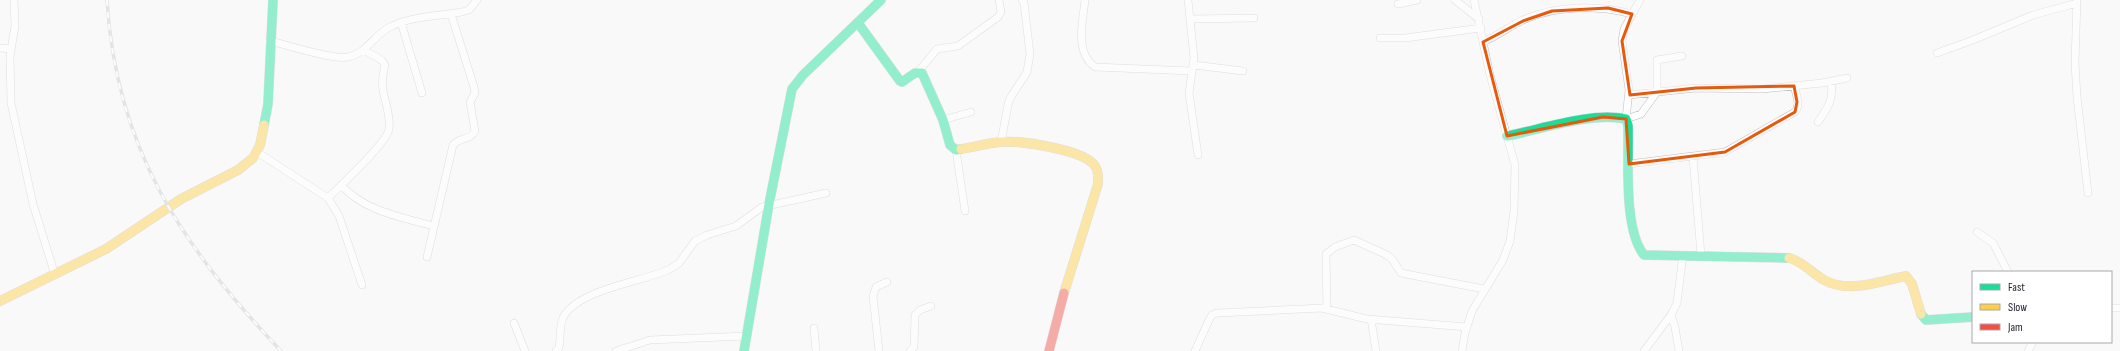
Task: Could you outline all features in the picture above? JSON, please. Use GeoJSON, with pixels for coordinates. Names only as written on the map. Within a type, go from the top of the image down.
{"type":"FeatureCollection","features":[{"type":"Feature","properties":{"kind":"street"},"geometry":{"type":"LineString","coordinates":[[14,0],[16,20],[10,53],[11,103],[33,204],[55,275]]}},
{"type":"Feature","properties":{"kind":"street"},"geometry":{"type":"LineString","coordinates":[[0,301],[106,249],[181,199],[248,164],[257,152],[265,124],[268,104],[273,0]]}},
{"type":"Feature","properties":{"kind":"street"},"geometry":{"type":"LineString","coordinates":[[270,41],[338,57],[348,57],[363,50],[388,28],[401,22],[469,10],[477,0]]}},
{"type":"Feature","properties":{"kind":"street"},"geometry":{"type":"LineString","coordinates":[[744,351],[769,204],[792,89],[803,75],[881,0]]}},
{"type":"Feature","properties":{"kind":"street"},"geometry":{"type":"LineString","coordinates":[[858,23],[902,82],[918,72],[937,49],[958,46],[998,17],[1001,12],[999,0]]}},
{"type":"Feature","properties":{"kind":"street"},"geometry":{"type":"LineString","coordinates":[[1001,142],[1009,100],[1027,72],[1030,54],[1024,3],[1022,0]]}},
{"type":"Feature","properties":{"kind":"street"},"geometry":{"type":"LineString","coordinates":[[1085,0],[1081,41],[1086,56],[1095,67],[1193,68],[1243,71]]}},
{"type":"Feature","properties":{"kind":"street"},"geometry":{"type":"LineString","coordinates":[[1188,0],[1193,68],[1189,93],[1198,155]]}},
{"type":"Feature","properties":{"kind":"street"},"geometry":{"type":"LineString","coordinates":[[1398,4],[1415,0]]}},
{"type":"Feature","properties":{"kind":"street"},"geometry":{"type":"LineString","coordinates":[[1456,0],[1479,19]]}},
{"type":"Feature","properties":{"kind":"street"},"geometry":{"type":"LineString","coordinates":[[1462,351],[1472,311],[1503,260],[1510,241],[1515,184],[1515,165],[1499,114],[1474,0]]}},
{"type":"Feature","properties":{"kind":"street"},"geometry":{"type":"LineString","coordinates":[[1640,0],[1624,29],[1622,41],[1629,95],[1626,119],[1628,126],[1629,208],[1635,246],[1639,252],[1644,255],[1791,258],[1803,264],[1829,283],[1839,286],[1854,286],[1906,276],[1912,284],[1921,314],[1926,320],[1933,321],[1972,317]]}},
{"type":"Feature","properties":{"kind":"street"},"geometry":{"type":"LineString","coordinates":[[1937,53],[2033,16],[2077,2],[2075,63],[2077,97],[2088,193]]}},
{"type":"Feature","properties":{"kind":"street"},"geometry":{"type":"LineString","coordinates":[[1483,42],[1523,20],[1552,11],[1608,8],[1632,14]]}},
{"type":"Feature","properties":{"kind":"street"},"geometry":{"type":"LineString","coordinates":[[427,257],[433,226],[453,146],[455,142],[470,137],[475,131],[470,102],[475,93],[474,87],[451,14]]}},
{"type":"Feature","properties":{"kind":"street"},"geometry":{"type":"LineString","coordinates":[[1190,19],[1254,18]]}},
{"type":"Feature","properties":{"kind":"street"},"geometry":{"type":"LineString","coordinates":[[401,22],[422,93]]}},
{"type":"Feature","properties":{"kind":"street"},"geometry":{"type":"LineString","coordinates":[[1380,38],[1405,38],[1480,28]]}},
{"type":"Feature","properties":{"kind":"street"},"geometry":{"type":"LineString","coordinates":[[0,48],[10,53]]}},
{"type":"Feature","properties":{"kind":"street"},"geometry":{"type":"LineString","coordinates":[[328,198],[386,138],[389,128],[384,90],[385,63],[382,59],[363,50]]}},
{"type":"Feature","properties":{"kind":"street"},"geometry":{"type":"LineString","coordinates":[[1507,136],[1604,117],[1621,116],[1626,119],[1641,114],[1658,92],[1657,60],[1682,56]]}},
{"type":"Feature","properties":{"kind":"street"},"geometry":{"type":"LineString","coordinates":[[918,72],[926,78],[943,120],[950,145],[956,150],[965,211]]}},
{"type":"Feature","properties":{"kind":"street"},"geometry":{"type":"LineString","coordinates":[[1629,95],[1696,88],[1762,89],[1831,82],[1847,78]]}},
{"type":"Feature","properties":{"kind":"street"},"geometry":{"type":"LineString","coordinates":[[1818,122],[1830,104],[1832,90],[1831,82]]}},
{"type":"Feature","properties":{"kind":"street"},"geometry":{"type":"LineString","coordinates":[[1629,164],[1724,152],[1795,112],[1797,109],[1797,102],[1794,86]]}},
{"type":"Feature","properties":{"kind":"street"},"geometry":{"type":"LineString","coordinates":[[943,120],[971,112]]}},
{"type":"Feature","properties":{"kind":"street"},"geometry":{"type":"LineString","coordinates":[[956,150],[1001,142],[1028,142],[1053,148],[1086,159],[1096,165],[1098,172],[1098,184],[1061,302],[1049,351]]}},
{"type":"Feature","properties":{"kind":"street"},"geometry":{"type":"LineString","coordinates":[[257,152],[328,198],[339,216],[362,285]]}},
{"type":"Feature","properties":{"kind":"street"},"geometry":{"type":"LineString","coordinates":[[1693,157],[1701,255]]}},
{"type":"Feature","properties":{"kind":"street"},"geometry":{"type":"LineString","coordinates":[[341,185],[360,202],[392,214],[433,226]]}},
{"type":"Feature","properties":{"kind":"street"},"geometry":{"type":"LineString","coordinates":[[556,351],[559,348],[563,318],[575,304],[594,295],[670,269],[679,263],[695,241],[707,235],[736,226],[757,209],[769,204],[826,193]]}},
{"type":"Feature","properties":{"kind":"street"},"geometry":{"type":"LineString","coordinates":[[1977,232],[1993,243],[2007,271]]}},
{"type":"Feature","properties":{"kind":"street"},"geometry":{"type":"LineString","coordinates":[[1327,309],[1326,254],[1335,247],[1354,240],[1387,255],[1401,273],[1484,289]]}},
{"type":"Feature","properties":{"kind":"street"},"geometry":{"type":"LineString","coordinates":[[1644,351],[1671,315],[1677,302],[1683,255]]}},
{"type":"Feature","properties":{"kind":"street"},"geometry":{"type":"LineString","coordinates":[[879,351],[873,296],[876,287],[887,282]]}},
{"type":"Feature","properties":{"kind":"street"},"geometry":{"type":"LineString","coordinates":[[910,351],[914,347],[916,340],[915,315],[920,310],[932,306]]}},
{"type":"Feature","properties":{"kind":"street"},"geometry":{"type":"LineString","coordinates":[[1195,351],[1212,315],[1217,313],[1327,309],[1371,319],[1467,327]]}},
{"type":"Feature","properties":{"kind":"street"},"geometry":{"type":"LineString","coordinates":[[1671,315],[1675,326],[1679,351]]}},
{"type":"Feature","properties":{"kind":"street"},"geometry":{"type":"LineString","coordinates":[[1371,319],[1376,351]]}},
{"type":"Feature","properties":{"kind":"street"},"geometry":{"type":"LineString","coordinates":[[514,323],[525,351]]}},
{"type":"Feature","properties":{"kind":"street"},"geometry":{"type":"LineString","coordinates":[[814,328],[816,351]]}},
{"type":"Feature","properties":{"kind":"street"},"geometry":{"type":"LineString","coordinates":[[616,351],[650,340],[747,336]]}},
{"type":"Feature","properties":{"kind":"highlighted area"},"geometry":{"type":"Polygon","coordinates":[[[1608,8],[1632,14],[1622,41],[1630,95],[1696,88],[1794,86],[1797,102],[1795,112],[1725,152],[1629,164],[1626,119],[1603,117],[1507,136],[1483,42],[1523,21],[1552,11],[1608,8]]]}},
{"type":"Feature","properties":{"kind":"railway"},"geometry":{"type":"LineString","coordinates":[[107,0],[113,54],[124,103],[140,149],[160,192],[185,233],[213,273],[245,312],[281,351]]}},
{"type":"Feature","properties":{"kind":"traffic: fast"},"geometry":{"type":"LineString","coordinates":[[264,125],[268,104],[273,0]]}},
{"type":"Feature","properties":{"kind":"traffic: fast"},"geometry":{"type":"LineString","coordinates":[[744,351],[769,204],[792,89],[803,75],[881,0]]}},
{"type":"Feature","properties":{"kind":"traffic: fast"},"geometry":{"type":"LineString","coordinates":[[858,23],[900,81],[902,82],[915,73],[922,73],[943,120],[950,145],[956,150],[961,149]]}},
{"type":"Feature","properties":{"kind":"traffic: fast"},"geometry":{"type":"LineString","coordinates":[[1507,136],[1582,119],[1612,117],[1626,119],[1628,126],[1628,193],[1630,211],[1637,243],[1644,255],[1789,258]]}},
{"type":"Feature","properties":{"kind":"traffic: fast"},"geometry":{"type":"LineString","coordinates":[[1921,314],[1926,320],[1972,317]]}},
{"type":"Feature","properties":{"kind":"traffic: slow"},"geometry":{"type":"LineString","coordinates":[[0,301],[106,249],[181,199],[238,170],[253,158],[260,145],[264,125]]}},
{"type":"Feature","properties":{"kind":"traffic: slow"},"geometry":{"type":"LineString","coordinates":[[961,149],[1010,142],[1036,144],[1079,155],[1089,160],[1095,166],[1098,172],[1098,184],[1064,293]]}},
{"type":"Feature","properties":{"kind":"traffic: slow"},"geometry":{"type":"LineString","coordinates":[[1789,258],[1803,264],[1824,280],[1844,286],[1865,285],[1906,276],[1912,284],[1921,314]]}},
{"type":"Feature","properties":{"kind":"traffic: jam"},"geometry":{"type":"LineString","coordinates":[[1049,351],[1064,293]]}}]}
